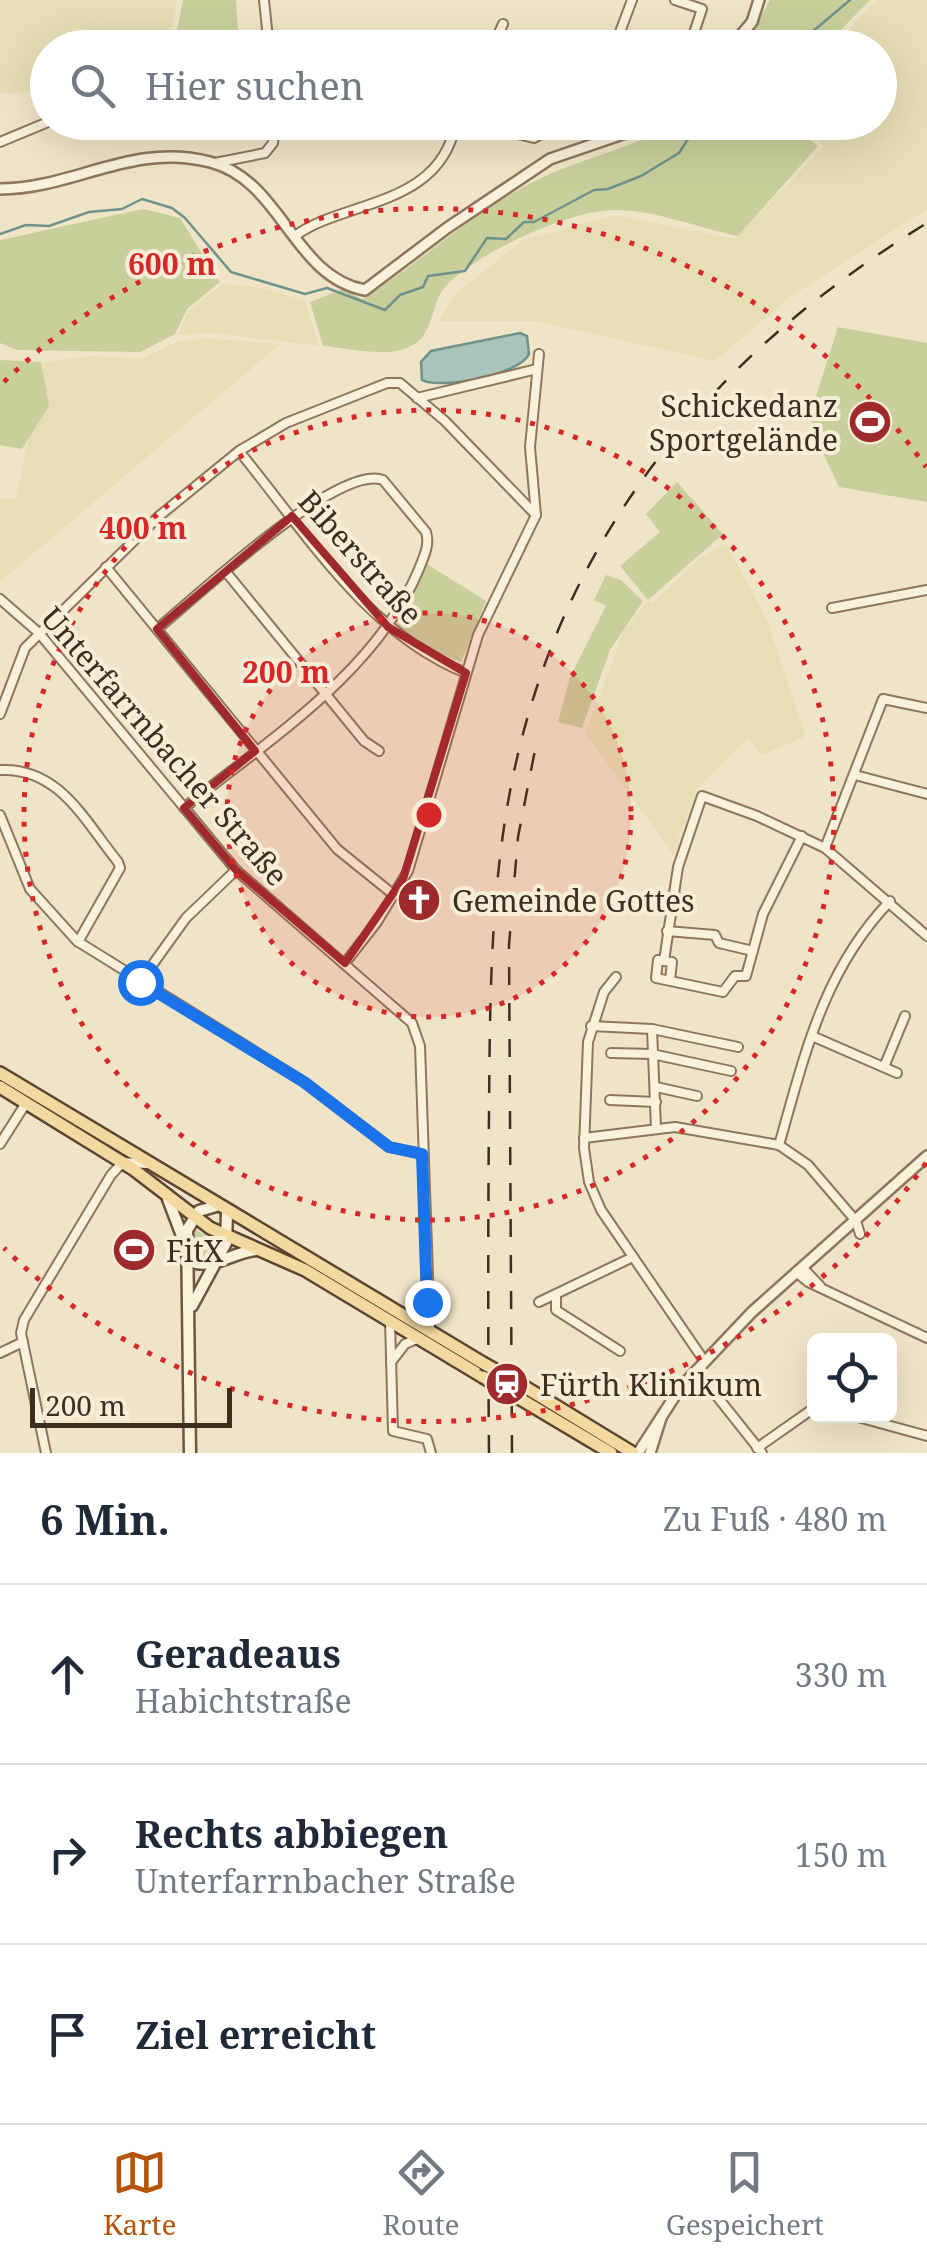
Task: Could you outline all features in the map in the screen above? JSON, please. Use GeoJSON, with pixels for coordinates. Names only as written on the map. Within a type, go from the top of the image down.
{"type":"FeatureCollection","features":[{"type":"Feature","properties":{"kind":"main road"},"geometry":{"type":"LineString","coordinates":[[0,1073],[611,1453]]}},
{"type":"Feature","properties":{"kind":"main road"},"geometry":{"type":"LineString","coordinates":[[0,1087],[123,1162],[192,1217],[228,1238],[306,1270],[390,1320],[408,1325]]}},
{"type":"Feature","properties":{"kind":"main road"},"geometry":{"type":"LineString","coordinates":[[168,1199],[187,1256],[196,1264],[212,1264],[234,1254],[258,1250]]}},
{"type":"Feature","properties":{"kind":"main road"},"geometry":{"type":"LineString","coordinates":[[192,1217],[221,1209]]}},
{"type":"Feature","properties":{"kind":"main road"},"geometry":{"type":"LineString","coordinates":[[190,1312],[228,1238],[221,1209]]}},
{"type":"Feature","properties":{"kind":"main road"},"geometry":{"type":"LineString","coordinates":[[190,1453],[187,1230],[192,1217]]}},
{"type":"Feature","properties":{"kind":"main road"},"geometry":{"type":"LineString","coordinates":[[483,1370],[520,1384],[635,1453]]}},
{"type":"Feature","properties":{"kind":"street"},"geometry":{"type":"LineString","coordinates":[[264,0],[267,30]]}},
{"type":"Feature","properties":{"kind":"street"},"geometry":{"type":"LineString","coordinates":[[621,30],[632,0]]}},
{"type":"Feature","properties":{"kind":"street"},"geometry":{"type":"LineString","coordinates":[[675,0],[702,9],[695,30]]}},
{"type":"Feature","properties":{"kind":"street"},"geometry":{"type":"LineString","coordinates":[[745,30],[759,0]]}},
{"type":"Feature","properties":{"kind":"street"},"geometry":{"type":"LineString","coordinates":[[500,30],[503,24]]}},
{"type":"Feature","properties":{"kind":"street"},"geometry":{"type":"LineString","coordinates":[[0,142],[30,130]]}},
{"type":"Feature","properties":{"kind":"street"},"geometry":{"type":"LineString","coordinates":[[0,190],[41,184],[140,158],[215,163],[265,153],[273,140]]}},
{"type":"Feature","properties":{"kind":"street"},"geometry":{"type":"LineString","coordinates":[[296,236],[385,202],[411,186],[444,152],[449,140]]}},
{"type":"Feature","properties":{"kind":"street"},"geometry":{"type":"LineString","coordinates":[[215,163],[253,182],[296,236],[338,278],[354,288],[370,288],[446,228],[550,159],[605,140]]}},
{"type":"Feature","properties":{"kind":"street"},"geometry":{"type":"LineString","coordinates":[[345,963],[394,895],[421,834],[466,673],[491,605],[536,516],[530,447],[539,354]]}},
{"type":"Feature","properties":{"kind":"street"},"geometry":{"type":"LineString","coordinates":[[417,398],[537,370]]}},
{"type":"Feature","properties":{"kind":"street"},"geometry":{"type":"LineString","coordinates":[[0,714],[17,664],[40,634],[106,567],[239,452],[286,424],[387,383],[400,383],[456,432],[536,516]]}},
{"type":"Feature","properties":{"kind":"street","name":"Biberstraße"},"geometry":{"type":"LineString","coordinates":[[239,452],[388,627],[412,646],[466,673]]}},
{"type":"Feature","properties":{"kind":"street"},"geometry":{"type":"LineString","coordinates":[[158,629],[292,516],[363,480],[383,480],[429,542],[412,586],[388,627],[363,658],[184,808]]}},
{"type":"Feature","properties":{"kind":"street"},"geometry":{"type":"LineString","coordinates":[[106,567],[337,849],[394,895]]}},
{"type":"Feature","properties":{"kind":"street"},"geometry":{"type":"LineString","coordinates":[[226,572],[364,741],[379,751]]}},
{"type":"Feature","properties":{"kind":"street"},"geometry":{"type":"LineString","coordinates":[[832,608],[927,590]]}},
{"type":"Feature","properties":{"kind":"street","name":"Unterfarrnbacher Straße"},"geometry":{"type":"LineString","coordinates":[[0,598],[40,634],[236,870],[400,1009],[417,1033],[427,1302],[424,1335]]}},
{"type":"Feature","properties":{"kind":"street"},"geometry":{"type":"LineString","coordinates":[[826,848],[883,699],[927,708]]}},
{"type":"Feature","properties":{"kind":"street"},"geometry":{"type":"LineString","coordinates":[[0,770],[22,769],[46,777],[118,862],[120,868],[78,942]]}},
{"type":"Feature","properties":{"kind":"street"},"geometry":{"type":"LineString","coordinates":[[855,775],[927,794]]}},
{"type":"Feature","properties":{"kind":"street"},"geometry":{"type":"LineString","coordinates":[[664,961],[678,867],[702,796],[826,848],[927,936]]}},
{"type":"Feature","properties":{"kind":"street"},"geometry":{"type":"LineString","coordinates":[[0,815],[30,889],[78,942],[304,1082],[389,1147],[422,1154]]}},
{"type":"Feature","properties":{"kind":"street"},"geometry":{"type":"LineString","coordinates":[[670,980],[672,962],[658,960],[656,978],[723,992],[734,976],[746,976],[773,891],[802,836]]}},
{"type":"Feature","properties":{"kind":"street"},"geometry":{"type":"LineString","coordinates":[[140,982],[186,918],[236,870]]}},
{"type":"Feature","properties":{"kind":"street"},"geometry":{"type":"LineString","coordinates":[[780,1145],[812,1036],[849,948],[890,901]]}},
{"type":"Feature","properties":{"kind":"street"},"geometry":{"type":"LineString","coordinates":[[667,931],[715,935],[719,942],[753,951]]}},
{"type":"Feature","properties":{"kind":"street"},"geometry":{"type":"LineString","coordinates":[[616,977],[604,992],[591,1026],[584,1138],[594,1196],[705,1362]]}},
{"type":"Feature","properties":{"kind":"street"},"geometry":{"type":"LineString","coordinates":[[884,1066],[906,1016]]}},
{"type":"Feature","properties":{"kind":"street"},"geometry":{"type":"LineString","coordinates":[[591,1026],[652,1029],[738,1047]]}},
{"type":"Feature","properties":{"kind":"street"},"geometry":{"type":"LineString","coordinates":[[652,1029],[656,1128]]}},
{"type":"Feature","properties":{"kind":"street"},"geometry":{"type":"LineString","coordinates":[[812,1036],[897,1073]]}},
{"type":"Feature","properties":{"kind":"street"},"geometry":{"type":"LineString","coordinates":[[611,1053],[652,1054],[731,1070]]}},
{"type":"Feature","properties":{"kind":"street"},"geometry":{"type":"LineString","coordinates":[[656,1087],[697,1096]]}},
{"type":"Feature","properties":{"kind":"street"},"geometry":{"type":"LineString","coordinates":[[610,1100],[656,1102]]}},
{"type":"Feature","properties":{"kind":"street"},"geometry":{"type":"LineString","coordinates":[[0,1144],[26,1103]]}},
{"type":"Feature","properties":{"kind":"street"},"geometry":{"type":"LineString","coordinates":[[584,1138],[656,1128],[691,1129],[780,1145],[808,1165],[856,1221],[860,1234]]}},
{"type":"Feature","properties":{"kind":"street"},"geometry":{"type":"LineString","coordinates":[[635,1453],[696,1370],[799,1269],[927,1156]]}},
{"type":"Feature","properties":{"kind":"street"},"geometry":{"type":"LineString","coordinates":[[46,1453],[23,1342],[26,1315],[123,1162],[148,1164]]}},
{"type":"Feature","properties":{"kind":"street"},"geometry":{"type":"LineString","coordinates":[[539,1302],[633,1257]]}},
{"type":"Feature","properties":{"kind":"street"},"geometry":{"type":"LineString","coordinates":[[799,1269],[820,1286],[927,1338]]}},
{"type":"Feature","properties":{"kind":"street","name":"Unterfarrnbacher Straße"},"geometry":{"type":"LineString","coordinates":[[408,1325],[426,1288]]}},
{"type":"Feature","properties":{"kind":"street"},"geometry":{"type":"LineString","coordinates":[[556,1296],[556,1310],[620,1351]]}},
{"type":"Feature","properties":{"kind":"street"},"geometry":{"type":"LineString","coordinates":[[408,1325],[421,1315],[427,1302]]}},
{"type":"Feature","properties":{"kind":"street"},"geometry":{"type":"LineString","coordinates":[[390,1320],[392,1431],[427,1439],[431,1453]]}},
{"type":"Feature","properties":{"kind":"street"},"geometry":{"type":"LineString","coordinates":[[390,1362],[405,1344],[424,1335]]}},
{"type":"Feature","properties":{"kind":"street"},"geometry":{"type":"LineString","coordinates":[[0,1353],[23,1342]]}},
{"type":"Feature","properties":{"kind":"street"},"geometry":{"type":"LineString","coordinates":[[696,1370],[760,1451],[807,1414]]}},
{"type":"Feature","properties":{"kind":"street"},"geometry":{"type":"LineString","coordinates":[[650,1453],[662,1415]]}},
{"type":"Feature","properties":{"kind":"street"},"geometry":{"type":"LineString","coordinates":[[880,1423],[927,1436]]}},
{"type":"Feature","properties":{"kind":"highlighted area"},"geometry":{"type":"Polygon","coordinates":[[[292,516],[388,627],[466,673],[403,879],[345,963],[236,870],[184,808],[255,751],[157,629],[292,516]]]}},
{"type":"Feature","properties":{"kind":"shaded area"},"geometry":{"type":"Polygon","coordinates":[[[0,0],[177,0],[172,30],[30,30],[30,92],[0,93],[0,0]]]}},
{"type":"Feature","properties":{"kind":"shaded area"},"geometry":{"type":"Polygon","coordinates":[[[877,0],[927,0],[927,209],[790,297],[715,361],[535,321],[439,321],[454,295],[523,240],[615,215],[735,239],[824,146],[816,140],[897,140],[897,30],[848,30],[877,0]]]}},
{"type":"Feature","properties":{"kind":"shaded area"},"geometry":{"type":"Polygon","coordinates":[[[222,284],[263,288],[305,301],[319,346],[212,333],[178,335],[188,311],[222,284]]]}},
{"type":"Feature","properties":{"kind":"shaded area"},"geometry":{"type":"Polygon","coordinates":[[[204,338],[280,344],[0,582],[0,499],[16,499],[44,362],[91,356],[140,359],[177,342],[204,338]]]}},
{"type":"Feature","properties":{"kind":"shaded area"},"geometry":{"type":"Polygon","coordinates":[[[726,543],[767,620],[806,736],[762,755],[748,739],[697,788],[673,854],[585,733],[623,633],[648,600],[652,603],[698,560],[726,543]]]}},
{"type":"Feature","properties":{"kind":"green space"},"geometry":{"type":"Polygon","coordinates":[[[183,0],[236,0],[238,30],[177,30],[183,0]]]}},
{"type":"Feature","properties":{"kind":"green space"},"geometry":{"type":"Polygon","coordinates":[[[770,0],[870,0],[841,30],[753,30],[770,0]]]}},
{"type":"Feature","properties":{"kind":"green space"},"geometry":{"type":"Polygon","coordinates":[[[642,140],[810,140],[818,146],[738,236],[633,211],[576,216],[526,235],[460,273],[441,293],[425,333],[413,345],[381,352],[323,346],[310,302],[343,289],[362,299],[510,194],[551,174],[642,140]]]}},
{"type":"Feature","properties":{"kind":"green space"},"geometry":{"type":"Polygon","coordinates":[[[143,209],[180,218],[220,282],[187,309],[175,334],[140,352],[17,350],[0,343],[0,240],[143,209]]]}},
{"type":"Feature","properties":{"kind":"green space","name":"Schickedanz Sportgelände"},"geometry":{"type":"Polygon","coordinates":[[[838,327],[927,343],[927,502],[839,487],[823,453],[809,449],[813,406],[838,327]]]}},
{"type":"Feature","properties":{"kind":"green space"},"geometry":{"type":"Polygon","coordinates":[[[0,360],[41,362],[49,406],[22,449],[0,445],[0,360]]]}},
{"type":"Feature","properties":{"kind":"green space"},"geometry":{"type":"Polygon","coordinates":[[[677,482],[723,534],[648,600],[620,566],[660,532],[646,514],[677,482]]]}},
{"type":"Feature","properties":{"kind":"green space"},"geometry":{"type":"Polygon","coordinates":[[[427,564],[486,601],[461,662],[424,647],[397,629],[427,564]]]}},
{"type":"Feature","properties":{"kind":"green space"},"geometry":{"type":"Polygon","coordinates":[[[606,575],[621,580],[643,601],[610,650],[582,728],[558,722],[570,677],[606,606],[594,600],[606,575]]]}},
{"type":"Feature","properties":{"kind":"green space"},"geometry":{"type":"Polygon","coordinates":[[[192,1228],[222,1244],[207,1261],[196,1261],[190,1250],[192,1228]]]}},
{"type":"Feature","properties":{"kind":"water"},"geometry":{"type":"Polygon","coordinates":[[[520,333],[527,336],[529,354],[511,368],[462,381],[422,380],[421,362],[431,351],[520,333]]]}},
{"type":"Feature","properties":{"kind":"waterway"},"geometry":{"type":"LineString","coordinates":[[814,30],[850,0]]}},
{"type":"Feature","properties":{"kind":"waterway"},"geometry":{"type":"LineString","coordinates":[[0,234],[26,225],[49,226],[89,212],[122,209],[142,199],[172,208],[185,218],[231,272],[305,294],[327,288],[385,310],[400,295],[423,287],[428,276],[465,271],[487,238],[506,239],[524,222],[534,222],[594,190],[608,189],[641,176],[679,153],[687,140]]}},
{"type":"Feature","properties":{"kind":"railway"},"geometry":{"type":"LineString","coordinates":[[489,1453],[493,939],[507,810],[539,679],[573,598],[614,522],[663,452],[720,387],[783,328],[852,273],[927,223]]}},
{"type":"Feature","properties":{"kind":"railway"},"geometry":{"type":"LineString","coordinates":[[512,1453],[509,945],[518,837],[535,750]]}},
{"type":"Feature","properties":{"kind":"place","name":"Schickedanz Sportgelände"},"geometry":{"type":"Point","coordinates":[870,422]}},
{"type":"Feature","properties":{"kind":"place","name":"Gemeinde Gottes"},"geometry":{"type":"Point","coordinates":[419,900]}},
{"type":"Feature","properties":{"kind":"place","name":"FitX"},"geometry":{"type":"Point","coordinates":[134,1250]}},
{"type":"Feature","properties":{"kind":"place","name":"Fürth Klinikum"},"geometry":{"type":"Point","coordinates":[507,1384]}},
{"type":"Feature","properties":{"kind":"route"},"geometry":{"type":"LineString","coordinates":[[140,982],[304,1082],[389,1147],[422,1154],[427,1302]]}}]}
